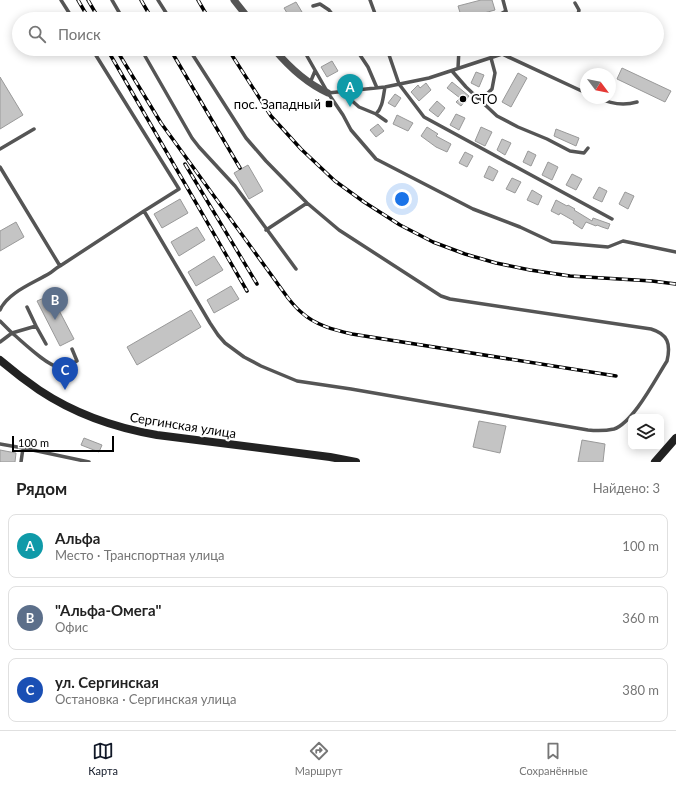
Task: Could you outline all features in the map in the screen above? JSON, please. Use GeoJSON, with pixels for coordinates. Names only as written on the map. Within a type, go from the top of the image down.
{"type":"FeatureCollection","features":[{"type":"Feature","properties":{"kind":"main road","name":"Сергинская улица"},"geometry":{"type":"LineString","coordinates":[[0,360],[16,374],[62,404],[98,420],[119,427],[157,435],[330,457],[356,462]]}},
{"type":"Feature","properties":{"kind":"main road"},"geometry":{"type":"LineString","coordinates":[[655,462],[676,438]]}},
{"type":"Feature","properties":{"kind":"street"},"geometry":{"type":"LineString","coordinates":[[234,0],[243,12]]}},
{"type":"Feature","properties":{"kind":"street"},"geometry":{"type":"LineString","coordinates":[[280,56],[310,84],[328,94]]}},
{"type":"Feature","properties":{"kind":"lane"},"geometry":{"type":"LineString","coordinates":[[61,0],[69,12]]}},
{"type":"Feature","properties":{"kind":"lane"},"geometry":{"type":"LineString","coordinates":[[112,0],[119,12]]}},
{"type":"Feature","properties":{"kind":"lane"},"geometry":{"type":"LineString","coordinates":[[158,0],[166,12]]}},
{"type":"Feature","properties":{"kind":"lane"},"geometry":{"type":"LineString","coordinates":[[370,0],[374,12]]}},
{"type":"Feature","properties":{"kind":"lane"},"geometry":{"type":"LineString","coordinates":[[503,0],[506,11]]}},
{"type":"Feature","properties":{"kind":"lane"},"geometry":{"type":"LineString","coordinates":[[575,3],[579,12]]}},
{"type":"Feature","properties":{"kind":"lane"},"geometry":{"type":"LineString","coordinates":[[312,6],[320,4],[331,12]]}},
{"type":"Feature","properties":{"kind":"lane"},"geometry":{"type":"LineString","coordinates":[[0,310],[9,298],[31,283],[50,273],[179,189],[96,56]]}},
{"type":"Feature","properties":{"kind":"lane"},"geometry":{"type":"LineString","coordinates":[[145,56],[192,138],[235,186],[296,270]]}},
{"type":"Feature","properties":{"kind":"lane"},"geometry":{"type":"LineString","coordinates":[[144,211],[218,335],[244,357],[297,381],[588,430],[603,431],[614,429],[623,424],[631,416],[638,408],[667,361],[669,346],[663,334],[651,329],[450,299],[441,296],[339,230],[307,203],[246,138],[193,56]]}},
{"type":"Feature","properties":{"kind":"lane"},"geometry":{"type":"LineString","coordinates":[[307,56],[328,94],[343,115],[351,130],[376,159],[473,209],[520,227],[552,242],[608,247],[623,241],[676,252]]}},
{"type":"Feature","properties":{"kind":"lane"},"geometry":{"type":"LineString","coordinates":[[361,56],[368,67],[377,88]]}},
{"type":"Feature","properties":{"kind":"lane"},"geometry":{"type":"LineString","coordinates":[[389,56],[399,84],[424,117],[612,219]]}},
{"type":"Feature","properties":{"kind":"lane"},"geometry":{"type":"LineString","coordinates":[[458,68],[459,56]]}},
{"type":"Feature","properties":{"kind":"lane"},"geometry":{"type":"LineString","coordinates":[[328,94],[385,87],[429,78],[496,56]]}},
{"type":"Feature","properties":{"kind":"lane"},"geometry":{"type":"LineString","coordinates":[[508,57],[580,89]]}},
{"type":"Feature","properties":{"kind":"lane"},"geometry":{"type":"LineString","coordinates":[[481,100],[492,89],[495,73],[491,58]]}},
{"type":"Feature","properties":{"kind":"lane"},"geometry":{"type":"LineString","coordinates":[[452,70],[466,87],[497,116],[570,151],[584,153],[588,148]]}},
{"type":"Feature","properties":{"kind":"lane"},"geometry":{"type":"LineString","coordinates":[[310,84],[315,71]]}},
{"type":"Feature","properties":{"kind":"lane"},"geometry":{"type":"LineString","coordinates":[[376,114],[380,110],[383,102],[385,87]]}},
{"type":"Feature","properties":{"kind":"lane"},"geometry":{"type":"LineString","coordinates":[[342,92],[359,107],[386,120]]}},
{"type":"Feature","properties":{"kind":"lane"},"geometry":{"type":"LineString","coordinates":[[616,103],[628,104],[637,102]]}},
{"type":"Feature","properties":{"kind":"lane"},"geometry":{"type":"LineString","coordinates":[[0,149],[34,129]]}},
{"type":"Feature","properties":{"kind":"lane"},"geometry":{"type":"LineString","coordinates":[[0,167],[60,266]]}},
{"type":"Feature","properties":{"kind":"lane"},"geometry":{"type":"LineString","coordinates":[[266,230],[307,203]]}},
{"type":"Feature","properties":{"kind":"lane"},"geometry":{"type":"LineString","coordinates":[[27,308],[46,344]]}},
{"type":"Feature","properties":{"kind":"lane"},"geometry":{"type":"LineString","coordinates":[[0,321],[30,349],[57,367],[66,366],[77,361],[72,349]]}},
{"type":"Feature","properties":{"kind":"lane"},"geometry":{"type":"LineString","coordinates":[[0,342],[12,333],[36,326]]}},
{"type":"Feature","properties":{"kind":"lane"},"geometry":{"type":"LineString","coordinates":[[0,444],[89,462]]}},
{"type":"Feature","properties":{"kind":"lane"},"geometry":{"type":"LineString","coordinates":[[21,462],[23,448]]}},
{"type":"Feature","properties":{"kind":"building"},"geometry":{"type":"Polygon","coordinates":[[[481,0],[492,0],[495,10],[488,12],[460,12],[458,6],[481,0]]]}},
{"type":"Feature","properties":{"kind":"building"},"geometry":{"type":"Polygon","coordinates":[[[296,2],[302,12],[286,12],[284,8],[296,2]]]}},
{"type":"Feature","properties":{"kind":"building"},"geometry":{"type":"Polygon","coordinates":[[[332,61],[338,71],[327,77],[321,67],[332,61]]]}},
{"type":"Feature","properties":{"kind":"building"},"geometry":{"type":"Polygon","coordinates":[[[622,68],[671,91],[665,102],[617,79],[622,68]]]}},
{"type":"Feature","properties":{"kind":"building"},"geometry":{"type":"Polygon","coordinates":[[[476,72],[484,75],[479,87],[471,83],[476,72]]]}},
{"type":"Feature","properties":{"kind":"building"},"geometry":{"type":"Polygon","coordinates":[[[518,73],[527,78],[511,107],[502,102],[518,73]]]}},
{"type":"Feature","properties":{"kind":"building"},"geometry":{"type":"Polygon","coordinates":[[[0,77],[23,115],[0,129],[0,77]]]}},
{"type":"Feature","properties":{"kind":"building"},"geometry":{"type":"Polygon","coordinates":[[[452,82],[469,96],[461,106],[456,102],[460,98],[447,88],[452,82]]]}},
{"type":"Feature","properties":{"kind":"building"},"geometry":{"type":"Polygon","coordinates":[[[426,83],[431,90],[419,101],[411,92],[418,85],[420,88],[426,83]]]}},
{"type":"Feature","properties":{"kind":"building"},"geometry":{"type":"Polygon","coordinates":[[[395,94],[401,98],[395,107],[388,103],[395,94]]]}},
{"type":"Feature","properties":{"kind":"building"},"geometry":{"type":"Polygon","coordinates":[[[437,101],[445,108],[438,117],[429,110],[437,101]]]}},
{"type":"Feature","properties":{"kind":"building"},"geometry":{"type":"Polygon","coordinates":[[[456,114],[465,118],[459,130],[450,125],[456,114]]]}},
{"type":"Feature","properties":{"kind":"building"},"geometry":{"type":"Polygon","coordinates":[[[397,115],[413,123],[408,131],[393,124],[397,115]]]}},
{"type":"Feature","properties":{"kind":"building"},"geometry":{"type":"Polygon","coordinates":[[[378,124],[384,131],[376,137],[370,130],[378,124]]]}},
{"type":"Feature","properties":{"kind":"building"},"geometry":{"type":"Polygon","coordinates":[[[427,127],[438,134],[436,136],[451,144],[447,152],[436,147],[421,136],[427,127]]]}},
{"type":"Feature","properties":{"kind":"building"},"geometry":{"type":"Polygon","coordinates":[[[481,127],[492,132],[485,146],[475,141],[481,127]]]}},
{"type":"Feature","properties":{"kind":"building"},"geometry":{"type":"Polygon","coordinates":[[[556,129],[579,138],[576,146],[554,136],[556,129]]]}},
{"type":"Feature","properties":{"kind":"building"},"geometry":{"type":"Polygon","coordinates":[[[502,139],[511,143],[505,155],[497,150],[502,139]]]}},
{"type":"Feature","properties":{"kind":"building"},"geometry":{"type":"Polygon","coordinates":[[[528,151],[536,155],[531,166],[523,162],[528,151]]]}},
{"type":"Feature","properties":{"kind":"building"},"geometry":{"type":"Polygon","coordinates":[[[465,152],[473,156],[467,167],[459,163],[465,152]]]}},
{"type":"Feature","properties":{"kind":"building"},"geometry":{"type":"Polygon","coordinates":[[[548,162],[558,167],[552,180],[542,175],[548,162]]]}},
{"type":"Feature","properties":{"kind":"building"},"geometry":{"type":"Polygon","coordinates":[[[248,165],[263,191],[249,199],[234,173],[248,165]]]}},
{"type":"Feature","properties":{"kind":"building"},"geometry":{"type":"Polygon","coordinates":[[[489,166],[498,171],[493,181],[484,177],[489,166]]]}},
{"type":"Feature","properties":{"kind":"building"},"geometry":{"type":"Polygon","coordinates":[[[572,174],[582,179],[576,190],[566,185],[572,174]]]}},
{"type":"Feature","properties":{"kind":"building"},"geometry":{"type":"Polygon","coordinates":[[[512,178],[521,182],[515,193],[506,189],[512,178]]]}},
{"type":"Feature","properties":{"kind":"building"},"geometry":{"type":"Polygon","coordinates":[[[599,187],[607,191],[602,202],[593,198],[599,187]]]}},
{"type":"Feature","properties":{"kind":"building"},"geometry":{"type":"Polygon","coordinates":[[[532,190],[542,196],[538,205],[527,200],[532,190]]]}},
{"type":"Feature","properties":{"kind":"building"},"geometry":{"type":"Polygon","coordinates":[[[625,192],[634,196],[628,209],[619,204],[625,192]]]}},
{"type":"Feature","properties":{"kind":"building"},"geometry":{"type":"Polygon","coordinates":[[[180,199],[188,213],[162,228],[154,214],[180,199]]]}},
{"type":"Feature","properties":{"kind":"building"},"geometry":{"type":"Polygon","coordinates":[[[556,200],[575,209],[574,210],[592,221],[593,218],[610,224],[608,229],[586,222],[582,229],[573,223],[574,221],[560,213],[559,215],[551,211],[556,200]]]}},
{"type":"Feature","properties":{"kind":"building"},"geometry":{"type":"Polygon","coordinates":[[[16,222],[24,237],[0,251],[0,231],[16,222]]]}},
{"type":"Feature","properties":{"kind":"building"},"geometry":{"type":"Polygon","coordinates":[[[197,227],[205,240],[179,256],[171,242],[197,227]]]}},
{"type":"Feature","properties":{"kind":"building"},"geometry":{"type":"Polygon","coordinates":[[[214,256],[223,270],[196,286],[188,272],[214,256]]]}},
{"type":"Feature","properties":{"kind":"building"},"geometry":{"type":"Polygon","coordinates":[[[231,286],[239,299],[214,313],[207,300],[231,286]]]}},
{"type":"Feature","properties":{"kind":"building"},"geometry":{"type":"Polygon","coordinates":[[[51,295],[74,339],[60,346],[37,301],[51,295]]]}},
{"type":"Feature","properties":{"kind":"building"},"geometry":{"type":"Polygon","coordinates":[[[191,310],[201,327],[137,365],[127,347],[191,310]]]}},
{"type":"Feature","properties":{"kind":"building"},"geometry":{"type":"Polygon","coordinates":[[[479,421],[506,426],[500,453],[473,447],[479,421]]]}},
{"type":"Feature","properties":{"kind":"building"},"geometry":{"type":"Polygon","coordinates":[[[84,438],[102,445],[99,452],[81,445],[84,438]]]}},
{"type":"Feature","properties":{"kind":"building"},"geometry":{"type":"Polygon","coordinates":[[[582,440],[605,444],[603,462],[578,462],[582,440]]]}},
{"type":"Feature","properties":{"kind":"building"},"geometry":{"type":"Polygon","coordinates":[[[0,450],[16,453],[15,462],[0,462],[0,450]]]}},
{"type":"Feature","properties":{"kind":"railway"},"geometry":{"type":"LineString","coordinates":[[78,0],[85,12]]}},
{"type":"Feature","properties":{"kind":"railway"},"geometry":{"type":"LineString","coordinates":[[88,0],[95,12]]}},
{"type":"Feature","properties":{"kind":"railway"},"geometry":{"type":"LineString","coordinates":[[141,0],[148,12]]}},
{"type":"Feature","properties":{"kind":"railway"},"geometry":{"type":"LineString","coordinates":[[198,0],[205,12]]}},
{"type":"Feature","properties":{"kind":"railway"},"geometry":{"type":"LineString","coordinates":[[111,56],[247,291]]}},
{"type":"Feature","properties":{"kind":"railway"},"geometry":{"type":"LineString","coordinates":[[120,56],[161,123],[288,298],[306,317],[332,329],[352,334],[616,376]]}},
{"type":"Feature","properties":{"kind":"railway"},"geometry":{"type":"LineString","coordinates":[[174,56],[240,168]]}},
{"type":"Feature","properties":{"kind":"railway"},"geometry":{"type":"LineString","coordinates":[[232,56],[271,116],[301,149],[335,181],[400,225],[433,242],[465,254],[496,263],[530,270],[570,276],[676,284]]}},
{"type":"Feature","properties":{"kind":"railway"},"geometry":{"type":"LineString","coordinates":[[185,164],[257,284]]}},
{"type":"Feature","properties":{"kind":"place","name":"СТО"},"geometry":{"type":"Point","coordinates":[463,99]}},
{"type":"Feature","properties":{"kind":"place","name":"пос. Западный"},"geometry":{"type":"Point","coordinates":[329,104]}},
{"type":"Feature","properties":{"kind":"place","name":"Альфа"},"geometry":{"type":"Point","coordinates":[350,107]}},
{"type":"Feature","properties":{"kind":"place","name":"\"Альфа-Омега\""},"geometry":{"type":"Point","coordinates":[55,320]}},
{"type":"Feature","properties":{"kind":"place","name":"ул. Сергинская"},"geometry":{"type":"Point","coordinates":[65,390]}}]}
